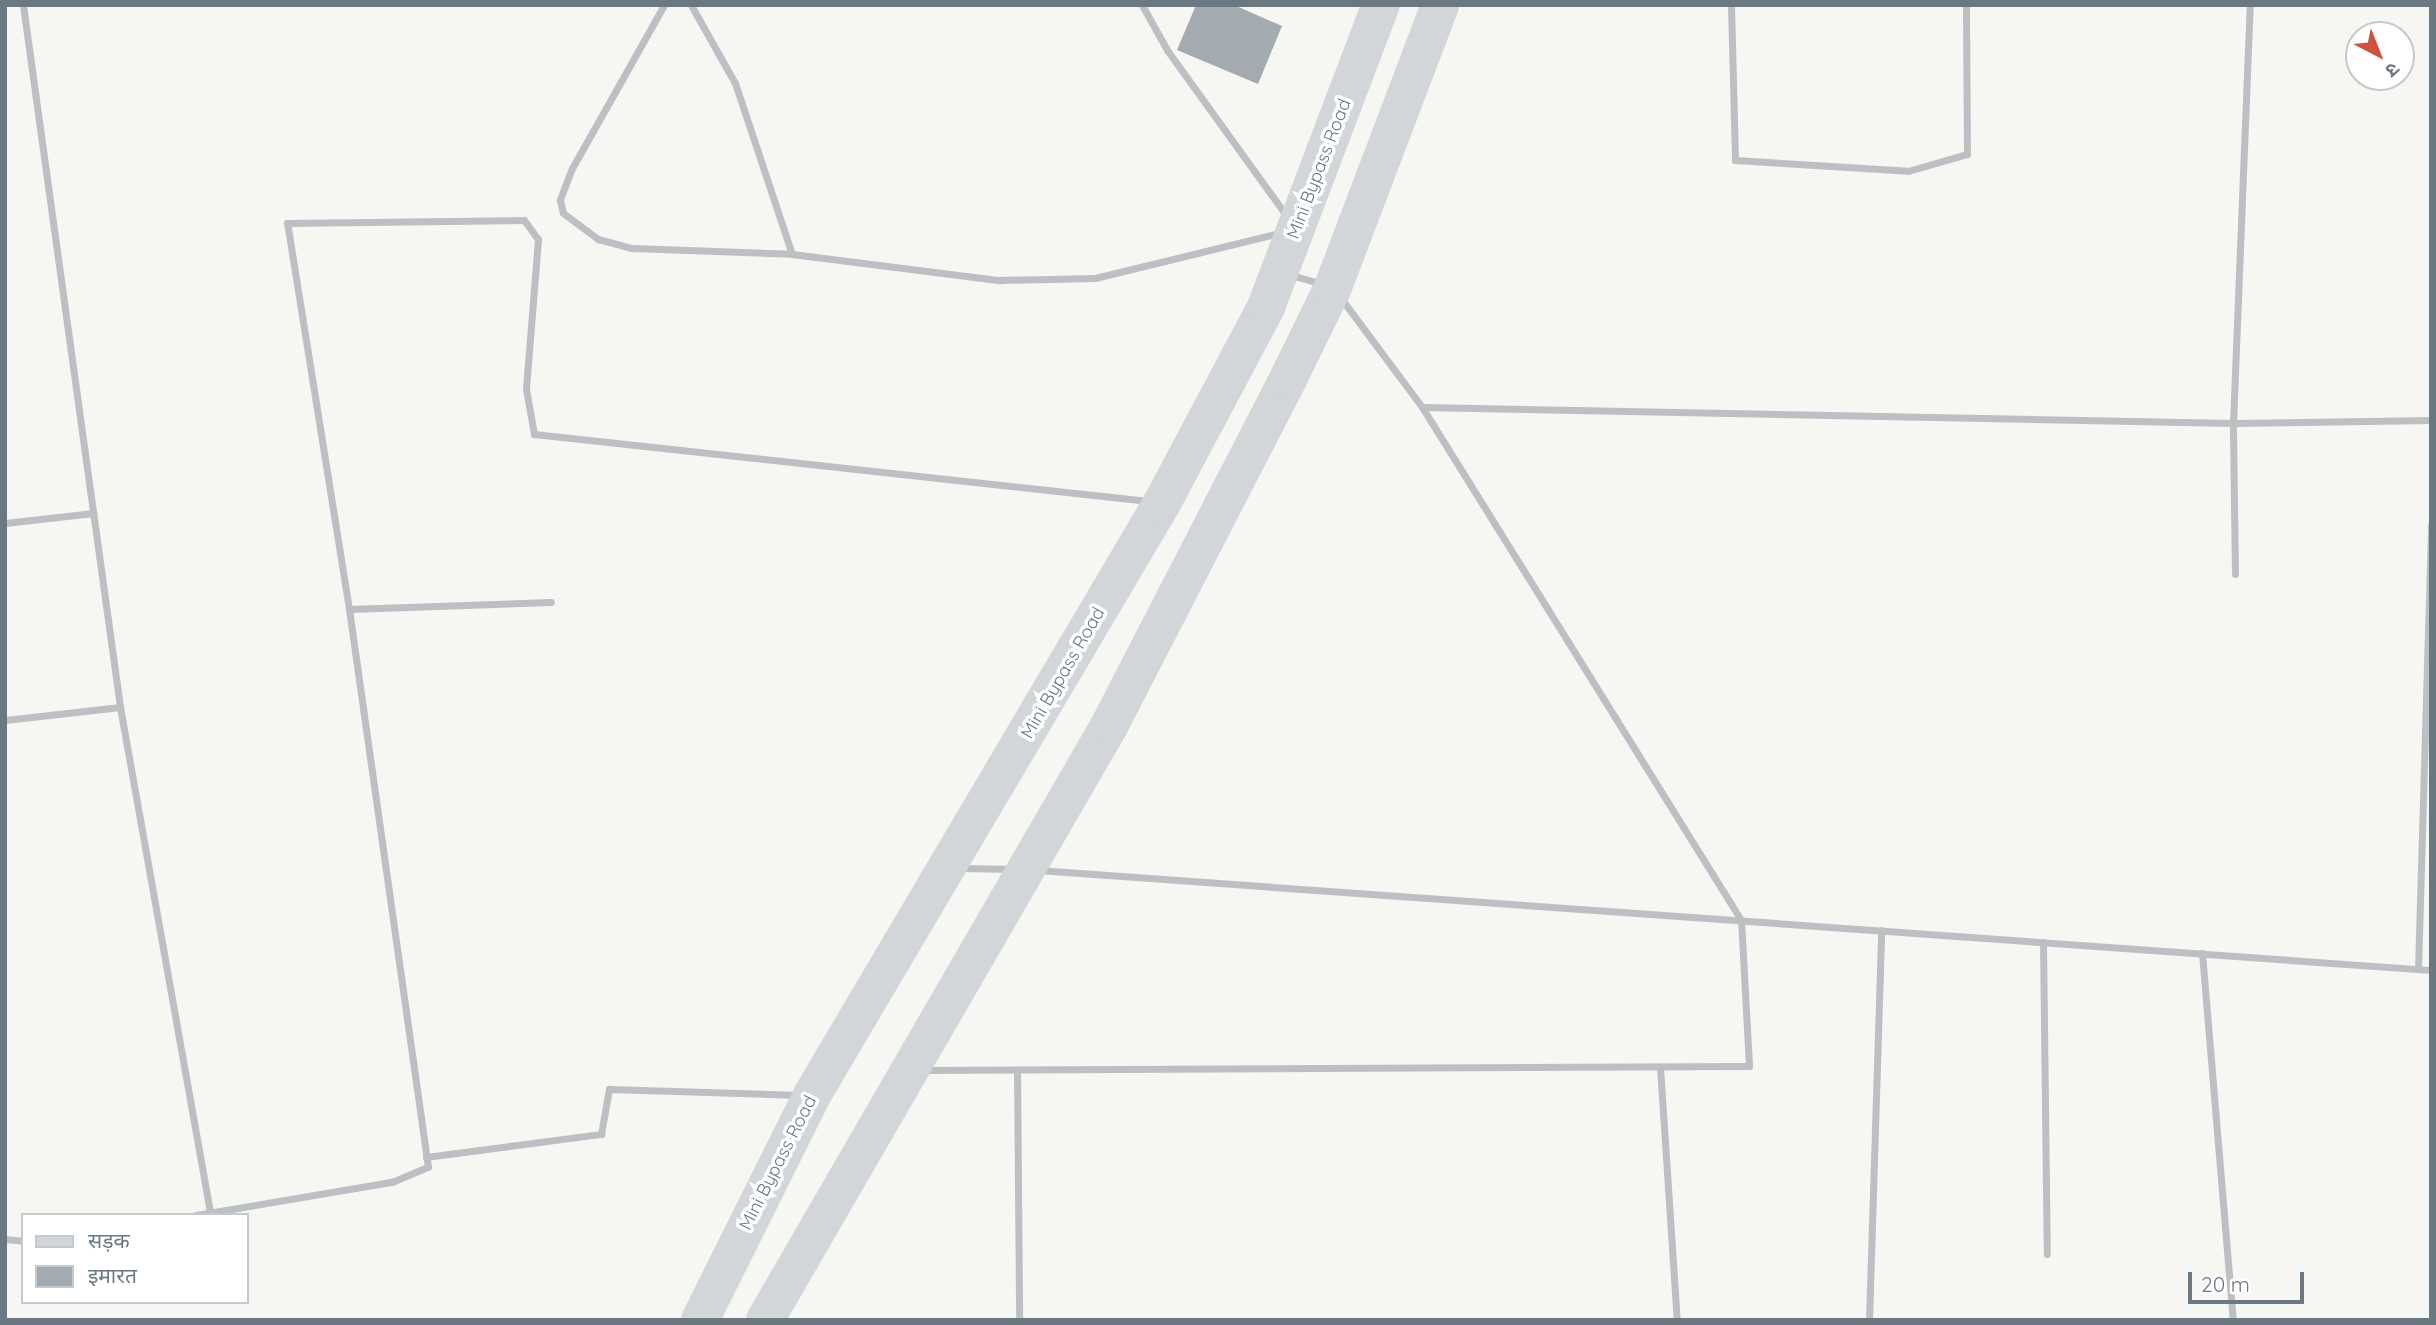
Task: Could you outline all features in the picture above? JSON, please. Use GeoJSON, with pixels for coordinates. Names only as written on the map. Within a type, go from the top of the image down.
{"type":"FeatureCollection","features":[{"type":"Feature","properties":{"kind":"main road","name":"Mini Bypass Road"},"geometry":{"type":"LineString","coordinates":[[700,1320],[813,1096],[951,868],[1162,503],[1280,272],[1381,5]]}},
{"type":"Feature","properties":{"kind":"main road"},"geometry":{"type":"LineString","coordinates":[[765,1320],[1109,726],[1333,287],[1440,5]]}},
{"type":"Feature","properties":{"kind":"street"},"geometry":{"type":"LineString","coordinates":[[23,5],[120,707],[210,1212]]}},
{"type":"Feature","properties":{"kind":"street"},"geometry":{"type":"LineString","coordinates":[[664,5],[572,168],[560,200],[563,213],[598,239],[632,248],[792,254],[999,280],[1095,278],[1296,229],[1167,50],[1142,5]]}},
{"type":"Feature","properties":{"kind":"street"},"geometry":{"type":"LineString","coordinates":[[691,5],[735,83],[792,254]]}},
{"type":"Feature","properties":{"kind":"street"},"geometry":{"type":"LineString","coordinates":[[1731,5],[1735,160],[1908,171],[1967,154],[1966,5]]}},
{"type":"Feature","properties":{"kind":"street"},"geometry":{"type":"LineString","coordinates":[[2235,574],[2233,423],[2250,5]]}},
{"type":"Feature","properties":{"kind":"street"},"geometry":{"type":"LineString","coordinates":[[205,1213],[392,1182],[428,1167],[349,609],[287,223],[524,220],[538,239],[526,389],[534,434],[1162,503]]}},
{"type":"Feature","properties":{"kind":"street"},"geometry":{"type":"LineString","coordinates":[[908,1070],[1749,1066],[1741,920],[1422,407],[1333,287],[1280,272]]}},
{"type":"Feature","properties":{"kind":"street"},"geometry":{"type":"LineString","coordinates":[[1422,407],[2233,423],[2431,420]]}},
{"type":"Feature","properties":{"kind":"street"},"geometry":{"type":"LineString","coordinates":[[5,523],[93,513]]}},
{"type":"Feature","properties":{"kind":"street"},"geometry":{"type":"LineString","coordinates":[[2418,969],[2431,524]]}},
{"type":"Feature","properties":{"kind":"street"},"geometry":{"type":"LineString","coordinates":[[349,609],[551,602]]}},
{"type":"Feature","properties":{"kind":"street"},"geometry":{"type":"LineString","coordinates":[[5,720],[120,707]]}},
{"type":"Feature","properties":{"kind":"street"},"geometry":{"type":"LineString","coordinates":[[951,868],[1026,869],[2431,970]]}},
{"type":"Feature","properties":{"kind":"street"},"geometry":{"type":"LineString","coordinates":[[1869,1320],[1881,930]]}},
{"type":"Feature","properties":{"kind":"street"},"geometry":{"type":"LineString","coordinates":[[2043,942],[2047,1254]]}},
{"type":"Feature","properties":{"kind":"street"},"geometry":{"type":"LineString","coordinates":[[2202,953],[2233,1320]]}},
{"type":"Feature","properties":{"kind":"street"},"geometry":{"type":"LineString","coordinates":[[1660,1067],[1677,1320]]}},
{"type":"Feature","properties":{"kind":"street"},"geometry":{"type":"LineString","coordinates":[[1017,1070],[1019,1320]]}},
{"type":"Feature","properties":{"kind":"street"},"geometry":{"type":"LineString","coordinates":[[426,1157],[601,1134],[609,1089],[813,1096]]}},
{"type":"Feature","properties":{"kind":"building"},"geometry":{"type":"Polygon","coordinates":[[[1196,5],[1234,5],[1282,26],[1258,84],[1177,50],[1196,5]]]}}]}
